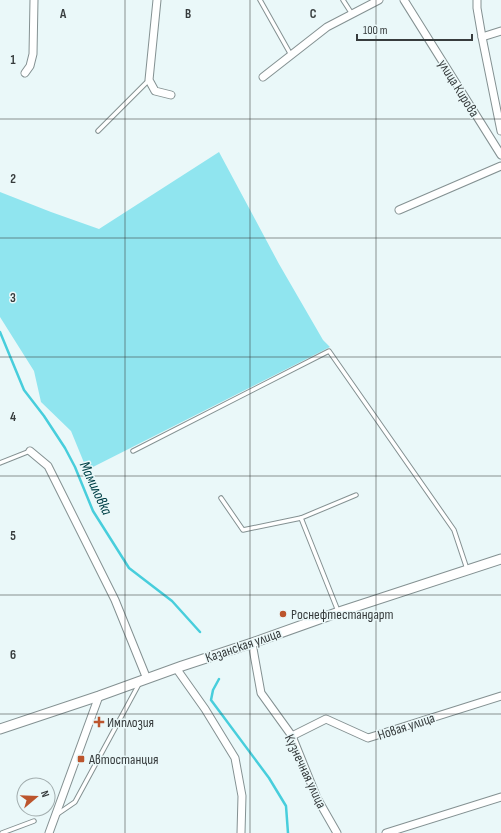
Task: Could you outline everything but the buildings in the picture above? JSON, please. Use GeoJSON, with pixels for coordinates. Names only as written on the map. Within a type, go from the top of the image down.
{"type":"FeatureCollection","features":[{"type":"Feature","properties":{"kind":"street"},"geometry":{"type":"LineString","coordinates":[[25,73],[30,66],[33,54],[34,0]]}},
{"type":"Feature","properties":{"kind":"street"},"geometry":{"type":"LineString","coordinates":[[157,0],[149,80],[155,91],[171,95]]}},
{"type":"Feature","properties":{"kind":"street"},"geometry":{"type":"LineString","coordinates":[[263,77],[327,27],[379,0]]}},
{"type":"Feature","properties":{"kind":"street","name":"улица Кирова"},"geometry":{"type":"LineString","coordinates":[[404,0],[501,155]]}},
{"type":"Feature","properties":{"kind":"street"},"geometry":{"type":"LineString","coordinates":[[477,0],[482,37],[501,131]]}},
{"type":"Feature","properties":{"kind":"street"},"geometry":{"type":"LineString","coordinates":[[482,37],[501,31]]}},
{"type":"Feature","properties":{"kind":"street"},"geometry":{"type":"LineString","coordinates":[[399,210],[501,166]]}},
{"type":"Feature","properties":{"kind":"street"},"geometry":{"type":"LineString","coordinates":[[30,451],[48,466],[115,600],[144,680]]}},
{"type":"Feature","properties":{"kind":"street","name":"Казанская улица"},"geometry":{"type":"LineString","coordinates":[[0,729],[339,612],[501,559]]}},
{"type":"Feature","properties":{"kind":"street","name":"Кузнечная улица"},"geometry":{"type":"LineString","coordinates":[[252,643],[261,693],[292,736],[317,798],[337,833]]}},
{"type":"Feature","properties":{"kind":"street"},"geometry":{"type":"LineString","coordinates":[[176,668],[205,709],[235,758],[242,796],[241,833]]}},
{"type":"Feature","properties":{"kind":"street"},"geometry":{"type":"LineString","coordinates":[[56,816],[99,696]]}},
{"type":"Feature","properties":{"kind":"street","name":"Новая улица"},"geometry":{"type":"LineString","coordinates":[[292,736],[326,719],[368,738],[501,696]]}},
{"type":"Feature","properties":{"kind":"street"},"geometry":{"type":"LineString","coordinates":[[386,833],[501,797]]}},
{"type":"Feature","properties":{"kind":"street"},"geometry":{"type":"LineString","coordinates":[[49,833],[56,817]]}},
{"type":"Feature","properties":{"kind":"lane"},"geometry":{"type":"LineString","coordinates":[[260,0],[291,55]]}},
{"type":"Feature","properties":{"kind":"lane"},"geometry":{"type":"LineString","coordinates":[[343,0],[352,14]]}},
{"type":"Feature","properties":{"kind":"lane"},"geometry":{"type":"LineString","coordinates":[[98,131],[149,80]]}},
{"type":"Feature","properties":{"kind":"lane"},"geometry":{"type":"LineString","coordinates":[[133,451],[330,351],[454,530],[467,570]]}},
{"type":"Feature","properties":{"kind":"lane"},"geometry":{"type":"LineString","coordinates":[[0,463],[30,451]]}},
{"type":"Feature","properties":{"kind":"lane"},"geometry":{"type":"LineString","coordinates":[[221,498],[243,530],[301,518],[356,495]]}},
{"type":"Feature","properties":{"kind":"lane"},"geometry":{"type":"LineString","coordinates":[[301,518],[339,612]]}},
{"type":"Feature","properties":{"kind":"lane"},"geometry":{"type":"LineString","coordinates":[[56,816],[76,802],[144,680]]}},
{"type":"Feature","properties":{"kind":"lane"},"geometry":{"type":"LineString","coordinates":[[2,833],[34,821]]}},
{"type":"Feature","properties":{"kind":"shaded area"},"geometry":{"type":"Polygon","coordinates":[[[219,152],[279,264],[323,340],[330,347],[87,470],[71,431],[41,402],[34,371],[0,317],[0,192],[99,229],[219,152]]]}},
{"type":"Feature","properties":{"kind":"waterway","name":"Мамиловка"},"geometry":{"type":"LineString","coordinates":[[0,332],[24,390],[44,416],[65,448],[75,467],[93,511],[129,568],[172,601],[200,632]]}},
{"type":"Feature","properties":{"kind":"waterway"},"geometry":{"type":"LineString","coordinates":[[219,679],[213,690],[211,700],[269,778],[286,806],[288,833]]}},
{"type":"Feature","properties":{"kind":"place","name":"Роснефтестандарт"},"geometry":{"type":"Point","coordinates":[283,614]}},
{"type":"Feature","properties":{"kind":"place","name":"Имплозия"},"geometry":{"type":"Point","coordinates":[99,722]}},
{"type":"Feature","properties":{"kind":"place","name":"Автостанция"},"geometry":{"type":"Point","coordinates":[81,759]}}]}
